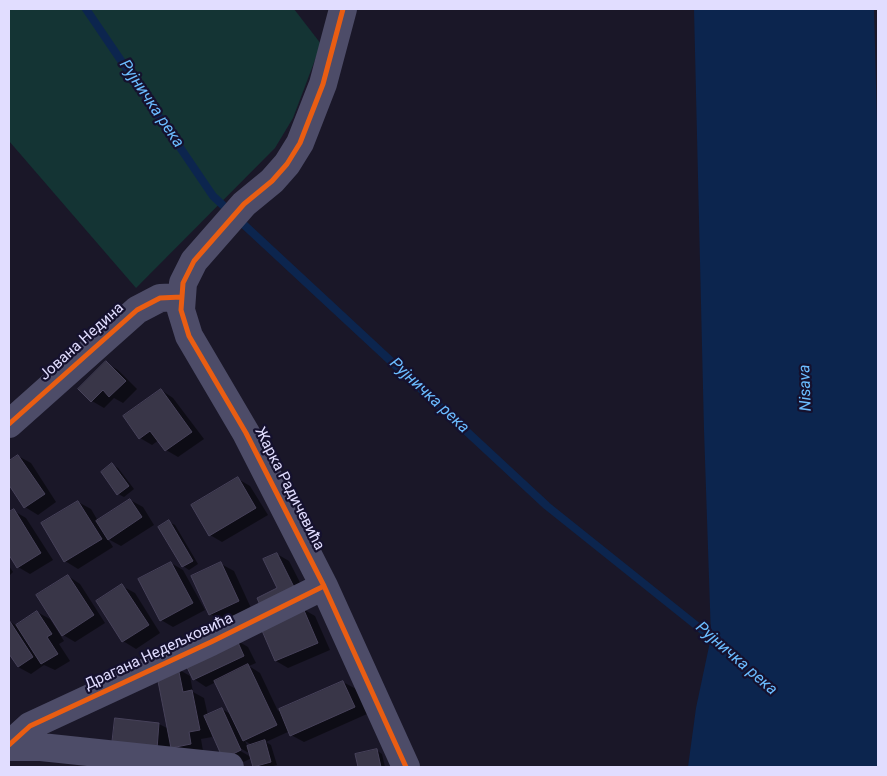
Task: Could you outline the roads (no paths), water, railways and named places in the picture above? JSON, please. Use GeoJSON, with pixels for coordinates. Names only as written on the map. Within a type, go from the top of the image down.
{"type":"FeatureCollection","features":[{"type":"Feature","properties":{"kind":"street","name":"Жарка Радичевића"},"geometry":{"type":"LineString","coordinates":[[343,9],[323,84],[300,143],[287,164],[272,181],[244,204],[194,261],[185,277],[181,297],[181,310],[189,336],[246,433],[324,586],[406,767]]}},
{"type":"Feature","properties":{"kind":"street","name":"Јована Недина"},"geometry":{"type":"LineString","coordinates":[[9,424],[136,310],[160,298],[181,297]]}},
{"type":"Feature","properties":{"kind":"street","name":"Драгана Недељковића"},"geometry":{"type":"LineString","coordinates":[[9,746],[30,726],[210,642],[324,586]]}},
{"type":"Feature","properties":{"kind":"street"},"geometry":{"type":"LineString","coordinates":[[9,746],[45,757],[230,767]]}},
{"type":"Feature","properties":{"kind":"water","name":"Nisava"},"geometry":{"type":"Polygon","coordinates":[[[694,9],[874,9],[878,161],[878,767],[688,767],[696,708],[711,637],[694,9]]]}},
{"type":"Feature","properties":{"kind":"waterway","name":"Рујничка река"},"geometry":{"type":"LineString","coordinates":[[86,9],[213,196],[547,506],[717,642]]}}]}
